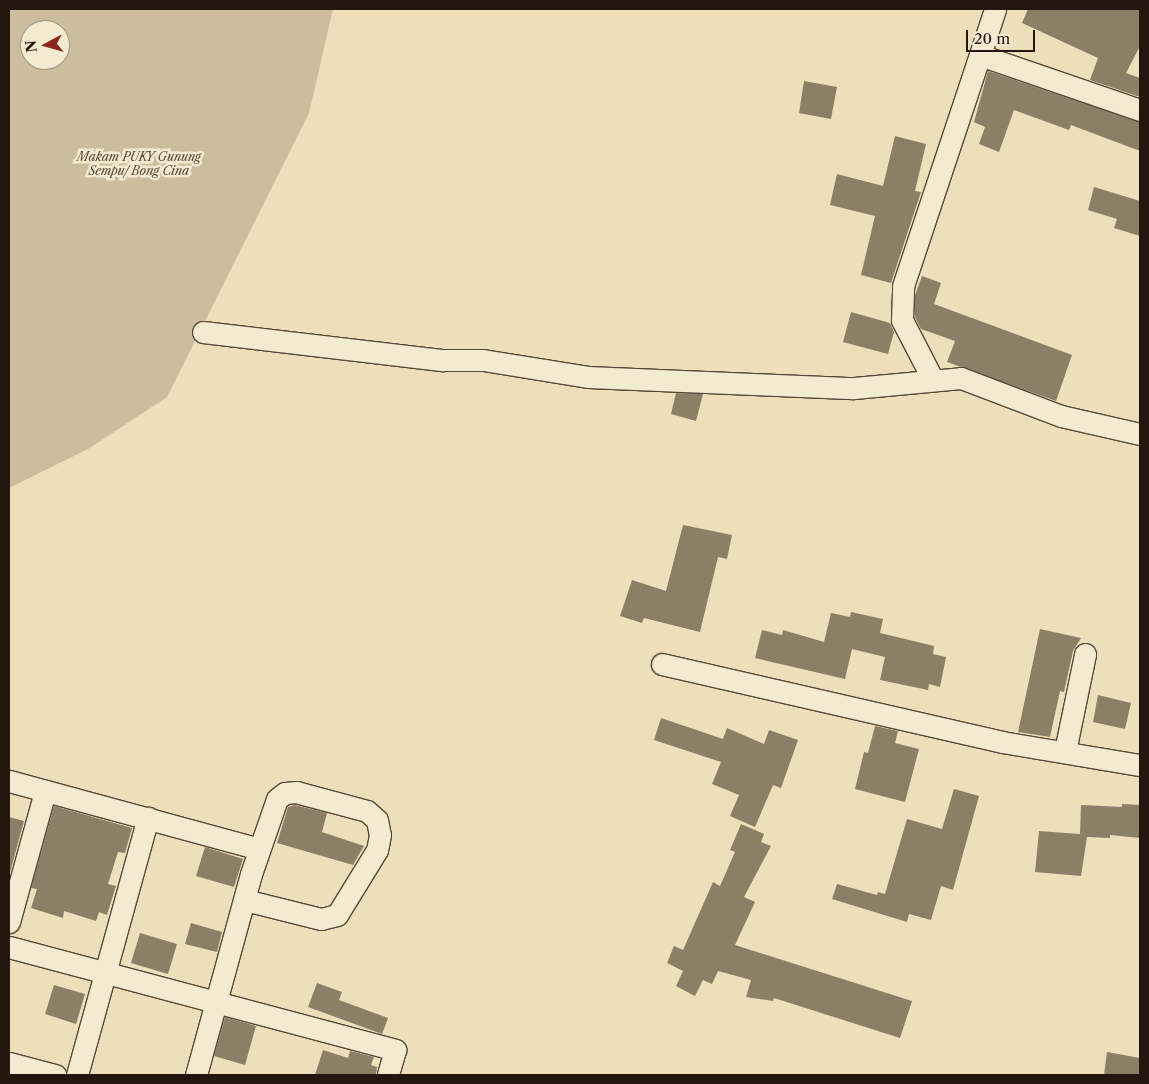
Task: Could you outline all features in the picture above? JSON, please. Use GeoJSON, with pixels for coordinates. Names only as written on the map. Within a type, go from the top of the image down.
{"type":"FeatureCollection","features":[{"type":"Feature","properties":{"kind":"street"},"geometry":{"type":"LineString","coordinates":[[932,380],[902,320],[903,286],[995,9]]}},
{"type":"Feature","properties":{"kind":"street"},"geometry":{"type":"LineString","coordinates":[[980,55],[1140,110]]}},
{"type":"Feature","properties":{"kind":"street"},"geometry":{"type":"LineString","coordinates":[[203,332],[443,360],[483,360],[588,377],[854,388],[961,378],[1061,416],[1140,434]]}},
{"type":"Feature","properties":{"kind":"street"},"geometry":{"type":"LineString","coordinates":[[1065,751],[1086,654]]}},
{"type":"Feature","properties":{"kind":"street"},"geometry":{"type":"LineString","coordinates":[[662,664],[1002,742],[1140,765]]}},
{"type":"Feature","properties":{"kind":"street"},"geometry":{"type":"LineString","coordinates":[[9,781],[259,849]]}},
{"type":"Feature","properties":{"kind":"street"},"geometry":{"type":"LineString","coordinates":[[9,922],[45,791]]}},
{"type":"Feature","properties":{"kind":"street"},"geometry":{"type":"LineString","coordinates":[[196,1075],[259,849],[274,805],[285,793],[296,792],[367,811],[377,820],[380,835],[373,859],[344,907],[332,918],[321,919],[245,900]]}},
{"type":"Feature","properties":{"kind":"street"},"geometry":{"type":"LineString","coordinates":[[77,1075],[148,818]]}},
{"type":"Feature","properties":{"kind":"street"},"geometry":{"type":"LineString","coordinates":[[9,947],[106,974],[216,1000],[395,1050],[388,1075]]}},
{"type":"Feature","properties":{"kind":"street"},"geometry":{"type":"LineString","coordinates":[[9,1063],[55,1075]]}},
{"type":"Feature","properties":{"kind":"green space","name":"Makam PUKY Gunung Sempu/ Bong Cina"},"geometry":{"type":"Polygon","coordinates":[[[9,9],[333,9],[309,113],[167,397],[88,449],[9,488],[9,9]]]}},
{"type":"Feature","properties":{"kind":"building"},"geometry":{"type":"Polygon","coordinates":[[[1028,9],[1140,9],[1140,46],[1126,73],[1140,78],[1140,97],[1090,80],[1098,58],[1022,23],[1028,9]]]}},
{"type":"Feature","properties":{"kind":"building"},"geometry":{"type":"Polygon","coordinates":[[[988,71],[1140,122],[1140,151],[1071,125],[1069,130],[1014,110],[999,152],[979,144],[985,127],[974,122],[988,71]]]}},
{"type":"Feature","properties":{"kind":"building"},"geometry":{"type":"Polygon","coordinates":[[[804,81],[837,87],[831,119],[799,113],[804,81]]]}},
{"type":"Feature","properties":{"kind":"building"},"geometry":{"type":"Polygon","coordinates":[[[895,136],[926,144],[915,191],[921,192],[891,283],[861,275],[875,216],[830,205],[837,174],[883,186],[895,136]]]}},
{"type":"Feature","properties":{"kind":"building"},"geometry":{"type":"Polygon","coordinates":[[[1094,187],[1140,201],[1140,236],[1114,228],[1117,219],[1088,210],[1094,187]]]}},
{"type":"Feature","properties":{"kind":"building"},"geometry":{"type":"Polygon","coordinates":[[[922,276],[941,283],[934,304],[1072,355],[1056,401],[947,362],[955,341],[921,329],[915,317],[915,295],[922,276]]]}},
{"type":"Feature","properties":{"kind":"building"},"geometry":{"type":"Polygon","coordinates":[[[851,312],[890,323],[894,332],[888,354],[843,342],[851,312]]]}},
{"type":"Feature","properties":{"kind":"building"},"geometry":{"type":"Polygon","coordinates":[[[676,393],[703,394],[696,421],[671,414],[676,393]]]}},
{"type":"Feature","properties":{"kind":"building"},"geometry":{"type":"Polygon","coordinates":[[[683,525],[732,535],[727,559],[718,557],[700,632],[644,618],[642,623],[620,616],[632,580],[666,591],[683,525]]]}},
{"type":"Feature","properties":{"kind":"building"},"geometry":{"type":"Polygon","coordinates":[[[851,612],[883,619],[880,633],[934,646],[933,654],[946,657],[940,687],[929,684],[928,690],[880,680],[885,657],[852,649],[845,679],[755,658],[762,630],[782,635],[783,630],[824,642],[831,613],[850,617],[851,612]]]}},
{"type":"Feature","properties":{"kind":"building"},"geometry":{"type":"Polygon","coordinates":[[[1040,629],[1081,638],[1073,651],[1064,692],[1060,691],[1050,737],[1018,732],[1040,629]]]}},
{"type":"Feature","properties":{"kind":"building"},"geometry":{"type":"Polygon","coordinates":[[[1098,695],[1131,703],[1125,729],[1093,722],[1098,695]]]}},
{"type":"Feature","properties":{"kind":"building"},"geometry":{"type":"Polygon","coordinates":[[[661,718],[723,739],[727,728],[764,744],[769,730],[798,740],[781,788],[773,785],[755,827],[730,816],[739,795],[712,784],[721,762],[654,740],[661,718]]]}},
{"type":"Feature","properties":{"kind":"building"},"geometry":{"type":"Polygon","coordinates":[[[875,726],[898,731],[895,743],[919,749],[905,802],[855,789],[864,752],[868,753],[875,726]]]}},
{"type":"Feature","properties":{"kind":"building"},"geometry":{"type":"Polygon","coordinates":[[[954,789],[979,796],[953,890],[941,886],[931,920],[909,914],[907,922],[832,899],[837,884],[877,895],[878,892],[885,894],[907,819],[942,829],[954,789]]]}},
{"type":"Feature","properties":{"kind":"building"},"geometry":{"type":"Polygon","coordinates":[[[1122,804],[1140,805],[1140,838],[1110,835],[1110,838],[1087,837],[1081,876],[1035,872],[1039,831],[1080,834],[1081,805],[1122,807],[1122,804]]]}},
{"type":"Feature","properties":{"kind":"building"},"geometry":{"type":"Polygon","coordinates":[[[295,805],[327,813],[322,832],[364,846],[353,865],[277,843],[288,807],[295,805]]]}},
{"type":"Feature","properties":{"kind":"building"},"geometry":{"type":"Polygon","coordinates":[[[54,806],[132,828],[125,853],[118,852],[108,884],[116,886],[107,915],[99,912],[96,921],[64,911],[63,918],[31,908],[37,889],[31,888],[54,806]]]}},
{"type":"Feature","properties":{"kind":"building"},"geometry":{"type":"Polygon","coordinates":[[[9,817],[24,821],[9,876],[9,817]]]}},
{"type":"Feature","properties":{"kind":"building"},"geometry":{"type":"Polygon","coordinates":[[[741,824],[764,834],[761,842],[771,846],[744,897],[755,902],[735,945],[912,1001],[900,1038],[774,998],[773,1001],[746,997],[751,980],[718,971],[712,984],[703,980],[695,996],[676,986],[683,971],[667,963],[674,946],[683,950],[713,882],[720,886],[735,852],[730,850],[741,824]]]}},
{"type":"Feature","properties":{"kind":"building"},"geometry":{"type":"Polygon","coordinates":[[[205,847],[243,859],[234,887],[196,876],[205,847]]]}},
{"type":"Feature","properties":{"kind":"building"},"geometry":{"type":"Polygon","coordinates":[[[191,923],[222,932],[217,952],[185,944],[191,923]]]}},
{"type":"Feature","properties":{"kind":"building"},"geometry":{"type":"Polygon","coordinates":[[[140,933],[177,944],[168,974],[131,963],[140,933]]]}},
{"type":"Feature","properties":{"kind":"building"},"geometry":{"type":"Polygon","coordinates":[[[317,983],[342,992],[339,1000],[388,1018],[382,1034],[308,1007],[317,983]]]}},
{"type":"Feature","properties":{"kind":"building"},"geometry":{"type":"Polygon","coordinates":[[[54,985],[85,994],[76,1024],[45,1014],[54,985]]]}},
{"type":"Feature","properties":{"kind":"building"},"geometry":{"type":"Polygon","coordinates":[[[225,1017],[256,1026],[245,1065],[214,1056],[225,1017]]]}},
{"type":"Feature","properties":{"kind":"building"},"geometry":{"type":"Polygon","coordinates":[[[323,1050],[348,1058],[350,1051],[374,1057],[371,1065],[377,1067],[376,1075],[315,1075],[323,1050]]]}},
{"type":"Feature","properties":{"kind":"building"},"geometry":{"type":"Polygon","coordinates":[[[1107,1052],[1140,1058],[1140,1075],[1104,1075],[1107,1052]]]}}]}
